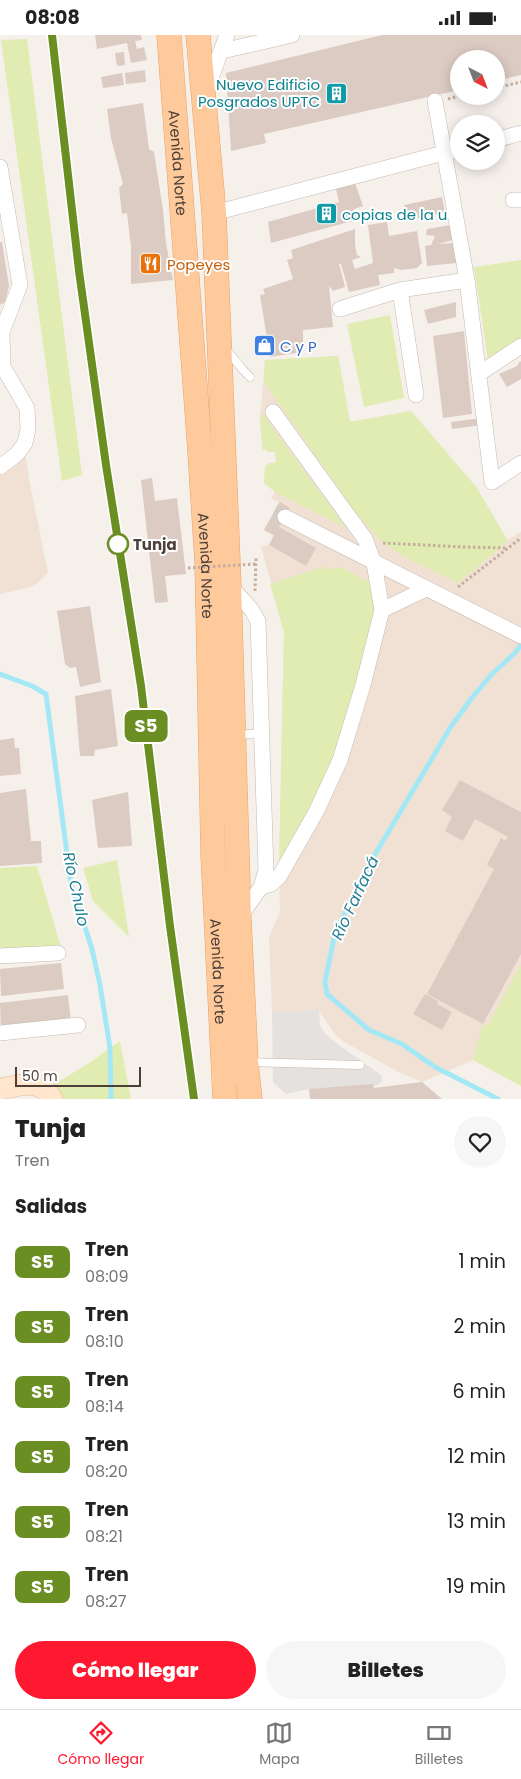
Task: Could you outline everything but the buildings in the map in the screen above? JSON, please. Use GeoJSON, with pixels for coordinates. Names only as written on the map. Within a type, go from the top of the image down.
{"type":"FeatureCollection","features":[{"type":"Feature","properties":{"kind":"main road","name":"Avenida Norte"},"geometry":{"type":"LineString","coordinates":[[169,35],[199,438],[206,563],[213,857],[225,1099]]}},
{"type":"Feature","properties":{"kind":"main road","name":"Avenida Norte"},"geometry":{"type":"LineString","coordinates":[[198,35],[214,213],[229,585],[239,918],[246,1062],[250,1099]]}},
{"type":"Feature","properties":{"kind":"street"},"geometry":{"type":"LineString","coordinates":[[204,97],[227,35]]}},
{"type":"Feature","properties":{"kind":"street"},"geometry":{"type":"LineString","coordinates":[[222,51],[292,35]]}},
{"type":"Feature","properties":{"kind":"street"},"geometry":{"type":"LineString","coordinates":[[435,101],[450,148]]}},
{"type":"Feature","properties":{"kind":"street"},"geometry":{"type":"LineString","coordinates":[[505,137],[521,133]]}},
{"type":"Feature","properties":{"kind":"street"},"geometry":{"type":"LineString","coordinates":[[214,213],[450,151]]}},
{"type":"Feature","properties":{"kind":"street"},"geometry":{"type":"LineString","coordinates":[[0,167],[4,226],[20,285],[1,336],[3,367],[27,408],[28,429],[25,443],[17,454],[0,467]]}},
{"type":"Feature","properties":{"kind":"street"},"geometry":{"type":"LineString","coordinates":[[453,170],[492,482],[521,463]]}},
{"type":"Feature","properties":{"kind":"street"},"geometry":{"type":"LineString","coordinates":[[340,309],[400,290],[467,279]]}},
{"type":"Feature","properties":{"kind":"street"},"geometry":{"type":"LineString","coordinates":[[400,290],[416,395]]}},
{"type":"Feature","properties":{"kind":"street"},"geometry":{"type":"LineString","coordinates":[[480,373],[521,346]]}},
{"type":"Feature","properties":{"kind":"street"},"geometry":{"type":"LineString","coordinates":[[260,887],[270,884],[279,877],[316,811],[340,760],[363,685],[382,610],[374,563],[365,539],[273,412]]}},
{"type":"Feature","properties":{"kind":"street"},"geometry":{"type":"LineString","coordinates":[[285,517],[521,636]]}},
{"type":"Feature","properties":{"kind":"street"},"geometry":{"type":"LineString","coordinates":[[229,585],[251,609],[258,621],[262,733],[266,870],[260,887],[239,918]]}},
{"type":"Feature","properties":{"kind":"street"},"geometry":{"type":"LineString","coordinates":[[382,610],[426,589]]}},
{"type":"Feature","properties":{"kind":"street"},"geometry":{"type":"LineString","coordinates":[[0,956],[58,953]]}},
{"type":"Feature","properties":{"kind":"street"},"geometry":{"type":"LineString","coordinates":[[0,1033],[78,1025]]}},
{"type":"Feature","properties":{"kind":"street"},"geometry":{"type":"LineString","coordinates":[[0,1089],[34,1083],[48,1093]]}},
{"type":"Feature","properties":{"kind":"lane"},"geometry":{"type":"LineString","coordinates":[[218,340],[250,377]]}},
{"type":"Feature","properties":{"kind":"lane"},"geometry":{"type":"LineString","coordinates":[[234,735],[262,733]]}},
{"type":"Feature","properties":{"kind":"lane"},"geometry":{"type":"LineString","coordinates":[[246,1062],[360,1065]]}},
{"type":"Feature","properties":{"kind":"path"},"geometry":{"type":"LineString","coordinates":[[505,86],[521,82]]}},
{"type":"Feature","properties":{"kind":"path"},"geometry":{"type":"LineString","coordinates":[[458,587],[521,538]]}},
{"type":"Feature","properties":{"kind":"path"},"geometry":{"type":"LineString","coordinates":[[365,539],[386,544],[507,548]]}},
{"type":"Feature","properties":{"kind":"path"},"geometry":{"type":"LineString","coordinates":[[256,557],[256,569]]}},
{"type":"Feature","properties":{"kind":"path"},"geometry":{"type":"LineString","coordinates":[[188,568],[256,564]]}},
{"type":"Feature","properties":{"kind":"shaded area"},"geometry":{"type":"Polygon","coordinates":[[[338,356],[350,422],[411,411],[477,488],[507,540],[521,532],[521,1086],[473,1060],[422,1082],[397,1071],[344,1042],[334,1033],[319,1010],[272,1012],[269,937],[280,912],[279,869],[284,632],[261,546],[269,545],[274,536],[264,530],[279,502],[271,498],[275,492],[264,483],[265,467],[267,464],[276,462],[275,452],[267,452],[267,449],[263,450],[262,447],[260,420],[265,360],[338,356]]]}},
{"type":"Feature","properties":{"kind":"shaded area"},"geometry":{"type":"Polygon","coordinates":[[[25,452],[48,573],[34,586],[0,594],[0,472],[25,452]]]}},
{"type":"Feature","properties":{"kind":"shaded area"},"geometry":{"type":"Polygon","coordinates":[[[319,1010],[320,1025],[325,1034],[381,1075],[382,1081],[378,1085],[309,1089],[286,1094],[273,1082],[272,1012],[319,1010]]]}},
{"type":"Feature","properties":{"kind":"green space"},"geometry":{"type":"Polygon","coordinates":[[[27,39],[82,475],[62,481],[1,40],[27,39]]]}},
{"type":"Feature","properties":{"kind":"green space"},"geometry":{"type":"Polygon","coordinates":[[[521,260],[521,338],[488,361],[474,267],[521,260]]]}},
{"type":"Feature","properties":{"kind":"green space"},"geometry":{"type":"Polygon","coordinates":[[[390,315],[404,398],[364,407],[347,324],[390,315]]]}},
{"type":"Feature","properties":{"kind":"green space"},"geometry":{"type":"Polygon","coordinates":[[[338,356],[350,422],[411,411],[477,488],[508,541],[458,583],[403,556],[382,542],[356,513],[264,382],[265,360],[338,356]]]}},
{"type":"Feature","properties":{"kind":"green space"},"geometry":{"type":"Polygon","coordinates":[[[261,412],[346,528],[275,492],[264,483],[265,467],[267,464],[276,462],[275,452],[263,450],[261,412]]]}},
{"type":"Feature","properties":{"kind":"green space"},"geometry":{"type":"Polygon","coordinates":[[[326,566],[327,570],[341,567],[374,585],[377,602],[351,720],[326,779],[279,869],[284,632],[270,584],[326,566]]]}},
{"type":"Feature","properties":{"kind":"green space"},"geometry":{"type":"Polygon","coordinates":[[[117,860],[129,937],[93,901],[83,868],[117,860]]]}},
{"type":"Feature","properties":{"kind":"green space"},"geometry":{"type":"Polygon","coordinates":[[[37,866],[61,947],[0,949],[0,868],[37,866]]]}},
{"type":"Feature","properties":{"kind":"green space"},"geometry":{"type":"Polygon","coordinates":[[[521,964],[521,1086],[473,1060],[483,1024],[487,1027],[521,964]]]}},
{"type":"Feature","properties":{"kind":"green space"},"geometry":{"type":"Polygon","coordinates":[[[120,1041],[131,1099],[57,1099],[53,1085],[120,1041]]]}},
{"type":"Feature","properties":{"kind":"waterway","name":"Río Farfacá"},"geometry":{"type":"LineString","coordinates":[[498,1099],[435,1067],[402,1044],[369,1030],[327,994],[325,982],[335,933],[370,863],[450,728],[491,675],[521,645]]}},
{"type":"Feature","properties":{"kind":"waterway","name":"Río Chulo"},"geometry":{"type":"LineString","coordinates":[[0,674],[32,686],[46,694],[71,884],[92,949],[100,985],[110,1048],[111,1099]]}},
{"type":"Feature","properties":{"kind":"tunnel"},"geometry":{"type":"LineString","coordinates":[[274,512],[285,517]]}},
{"type":"Feature","properties":{"kind":"railway"},"geometry":{"type":"LineString","coordinates":[[52,35],[79,271],[105,466],[141,686],[170,926],[194,1099]]}},
{"type":"Feature","properties":{"kind":"train","name":"S5"},"geometry":{"type":"LineString","coordinates":[[52,35],[79,271],[106,465],[141,686],[170,926],[194,1099]]}},
{"type":"Feature","properties":{"kind":"place","name":"Nuevo Edificio Posgrados UPTC"},"geometry":{"type":"Point","coordinates":[336,93]}},
{"type":"Feature","properties":{"kind":"place","name":"copias de la u"},"geometry":{"type":"Point","coordinates":[326,214]}},
{"type":"Feature","properties":{"kind":"place","name":"Popeyes"},"geometry":{"type":"Point","coordinates":[151,264]}},
{"type":"Feature","properties":{"kind":"place","name":"C y P"},"geometry":{"type":"Point","coordinates":[264,346]}},
{"type":"Feature","properties":{"kind":"place","name":"Tunja"},"geometry":{"type":"Point","coordinates":[118,544]}}]}
